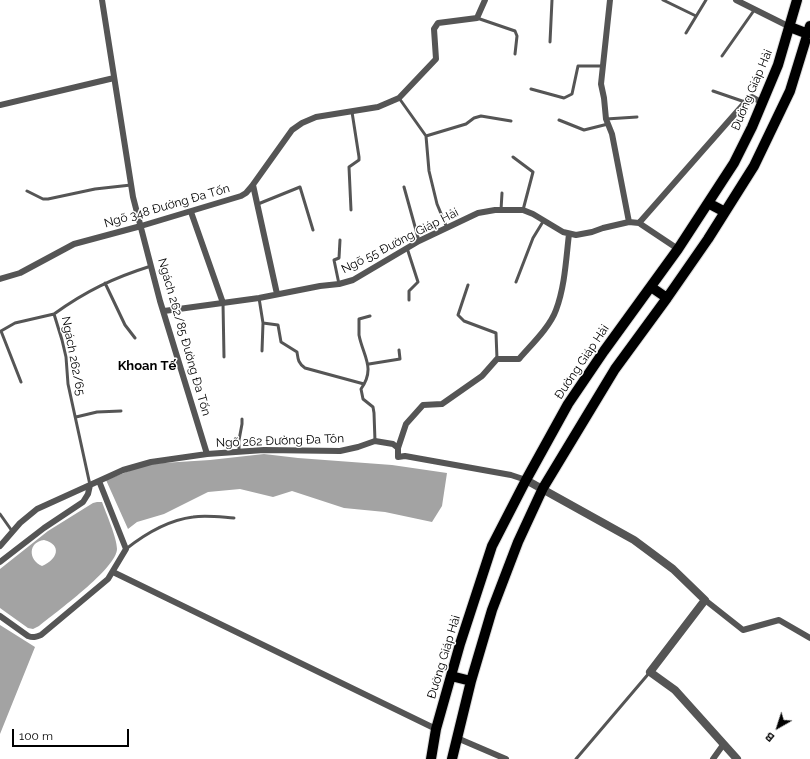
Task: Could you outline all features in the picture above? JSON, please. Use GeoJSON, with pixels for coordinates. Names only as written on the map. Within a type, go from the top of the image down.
{"type":"FeatureCollection","features":[{"type":"Feature","properties":{"kind":"highway","name":"Đường Giáp Hải"},"geometry":{"type":"LineString","coordinates":[[431,759],[436,729],[460,644],[492,546],[568,404],[604,351],[678,249],[734,163],[752,127],[761,102],[778,65],[797,0]]}},
{"type":"Feature","properties":{"kind":"highway"},"geometry":{"type":"LineString","coordinates":[[452,759],[471,681],[492,610],[518,542],[543,488],[615,369],[668,298],[726,212],[754,166],[790,91],[809,32],[790,27]]}},
{"type":"Feature","properties":{"kind":"highway"},"geometry":{"type":"LineString","coordinates":[[708,203],[726,212]]}},
{"type":"Feature","properties":{"kind":"highway"},"geometry":{"type":"LineString","coordinates":[[651,287],[668,298]]}},
{"type":"Feature","properties":{"kind":"highway"},"geometry":{"type":"LineString","coordinates":[[451,676],[471,681]]}},
{"type":"Feature","properties":{"kind":"street","name":"Ngách 262/85 Đường Đa Tốn"},"geometry":{"type":"LineString","coordinates":[[102,0],[131,185],[151,266],[207,454]]}},
{"type":"Feature","properties":{"kind":"street"},"geometry":{"type":"LineString","coordinates":[[477,18],[485,0]]}},
{"type":"Feature","properties":{"kind":"street"},"geometry":{"type":"LineString","coordinates":[[610,0],[601,84],[607,122],[612,134],[629,222]]}},
{"type":"Feature","properties":{"kind":"street"},"geometry":{"type":"LineString","coordinates":[[736,0],[790,27]]}},
{"type":"Feature","properties":{"kind":"street","name":"Ngõ 348 Đường Đa Tốn"},"geometry":{"type":"LineString","coordinates":[[0,279],[20,273],[74,244],[191,212],[241,196],[253,185],[292,130],[302,123],[316,117],[378,107],[399,98],[436,59],[434,29],[438,23],[477,18]]}},
{"type":"Feature","properties":{"kind":"street"},"geometry":{"type":"LineString","coordinates":[[0,105],[114,78]]}},
{"type":"Feature","properties":{"kind":"street"},"geometry":{"type":"LineString","coordinates":[[639,223],[750,97],[761,102]]}},
{"type":"Feature","properties":{"kind":"street"},"geometry":{"type":"LineString","coordinates":[[253,185],[277,294]]}},
{"type":"Feature","properties":{"kind":"street","name":"Ngõ 55 Đường Giáp Hải"},"geometry":{"type":"LineString","coordinates":[[164,311],[259,298],[354,280],[419,241],[478,213],[501,210],[523,210],[569,234]]}},
{"type":"Feature","properties":{"kind":"street"},"geometry":{"type":"LineString","coordinates":[[191,212],[223,303]]}},
{"type":"Feature","properties":{"kind":"street"},"geometry":{"type":"LineString","coordinates":[[678,249],[639,223],[629,222],[592,232],[576,235],[569,234],[561,292],[556,311],[548,325],[519,359],[497,358],[482,376],[442,404],[423,405],[406,424],[398,448],[398,456],[511,475],[526,480],[543,488],[634,540],[673,568],[705,600],[743,630],[779,620],[810,638]]}},
{"type":"Feature","properties":{"kind":"street"},"geometry":{"type":"LineString","coordinates":[[375,441],[393,444],[398,448]]}},
{"type":"Feature","properties":{"kind":"street","name":"Ngõ 262 Đường Đa Tôn"},"geometry":{"type":"LineString","coordinates":[[0,546],[24,519],[38,509],[123,470],[151,462],[207,454],[264,450],[340,452],[375,441]]}},
{"type":"Feature","properties":{"kind":"street"},"geometry":{"type":"LineString","coordinates":[[0,616],[28,636],[38,636],[106,581],[113,572],[126,549],[99,481]]}},
{"type":"Feature","properties":{"kind":"street"},"geometry":{"type":"LineString","coordinates":[[0,562],[44,528],[83,502],[88,494],[90,485]]}},
{"type":"Feature","properties":{"kind":"street"},"geometry":{"type":"LineString","coordinates":[[113,572],[436,729]]}},
{"type":"Feature","properties":{"kind":"street"},"geometry":{"type":"LineString","coordinates":[[705,600],[650,672],[675,690],[737,759]]}},
{"type":"Feature","properties":{"kind":"street"},"geometry":{"type":"LineString","coordinates":[[457,738],[506,759]]}},
{"type":"Feature","properties":{"kind":"street"},"geometry":{"type":"LineString","coordinates":[[713,759],[723,745]]}},
{"type":"Feature","properties":{"kind":"lane"},"geometry":{"type":"LineString","coordinates":[[550,42],[552,0]]}},
{"type":"Feature","properties":{"kind":"lane"},"geometry":{"type":"LineString","coordinates":[[663,0],[696,16]]}},
{"type":"Feature","properties":{"kind":"lane"},"geometry":{"type":"LineString","coordinates":[[686,33],[706,0]]}},
{"type":"Feature","properties":{"kind":"lane"},"geometry":{"type":"LineString","coordinates":[[722,56],[755,9]]}},
{"type":"Feature","properties":{"kind":"lane"},"geometry":{"type":"LineString","coordinates":[[477,18],[515,32],[517,36],[515,54]]}},
{"type":"Feature","properties":{"kind":"lane"},"geometry":{"type":"LineString","coordinates":[[531,90],[564,98],[572,94],[578,66],[603,66]]}},
{"type":"Feature","properties":{"kind":"lane"},"geometry":{"type":"LineString","coordinates":[[713,91],[745,102]]}},
{"type":"Feature","properties":{"kind":"lane"},"geometry":{"type":"LineString","coordinates":[[399,98],[426,136],[429,171],[437,204],[447,228]]}},
{"type":"Feature","properties":{"kind":"lane"},"geometry":{"type":"LineString","coordinates":[[351,210],[349,167],[359,160],[352,112]]}},
{"type":"Feature","properties":{"kind":"lane"},"geometry":{"type":"LineString","coordinates":[[426,136],[466,124],[474,118],[482,116],[511,121]]}},
{"type":"Feature","properties":{"kind":"lane"},"geometry":{"type":"LineString","coordinates":[[560,120],[584,130],[607,122],[637,117]]}},
{"type":"Feature","properties":{"kind":"lane"},"geometry":{"type":"LineString","coordinates":[[513,157],[533,172],[523,210]]}},
{"type":"Feature","properties":{"kind":"lane"},"geometry":{"type":"LineString","coordinates":[[27,191],[43,199],[48,199],[95,189],[131,185]]}},
{"type":"Feature","properties":{"kind":"lane"},"geometry":{"type":"LineString","coordinates":[[258,204],[300,187],[314,230]]}},
{"type":"Feature","properties":{"kind":"lane"},"geometry":{"type":"LineString","coordinates":[[404,187],[419,241]]}},
{"type":"Feature","properties":{"kind":"lane"},"geometry":{"type":"LineString","coordinates":[[501,210],[502,193]]}},
{"type":"Feature","properties":{"kind":"lane"},"geometry":{"type":"LineString","coordinates":[[516,282],[533,238],[544,220]]}},
{"type":"Feature","properties":{"kind":"lane"},"geometry":{"type":"LineString","coordinates":[[339,284],[334,260],[339,258],[340,240]]}},
{"type":"Feature","properties":{"kind":"lane"},"geometry":{"type":"LineString","coordinates":[[407,248],[418,282],[409,291],[409,300]]}},
{"type":"Feature","properties":{"kind":"lane","name":"Ngách 262/65"},"geometry":{"type":"LineString","coordinates":[[90,485],[68,384],[66,357],[54,314],[73,301],[105,283],[122,275],[151,266]]}},
{"type":"Feature","properties":{"kind":"lane"},"geometry":{"type":"LineString","coordinates":[[105,283],[125,325],[134,338]]}},
{"type":"Feature","properties":{"kind":"lane"},"geometry":{"type":"LineString","coordinates":[[468,285],[458,315],[464,322],[496,332],[497,358]]}},
{"type":"Feature","properties":{"kind":"lane"},"geometry":{"type":"LineString","coordinates":[[259,298],[263,323],[262,351]]}},
{"type":"Feature","properties":{"kind":"lane"},"geometry":{"type":"LineString","coordinates":[[223,303],[224,357]]}},
{"type":"Feature","properties":{"kind":"lane"},"geometry":{"type":"LineString","coordinates":[[21,382],[1,331],[15,323],[54,314]]}},
{"type":"Feature","properties":{"kind":"lane"},"geometry":{"type":"LineString","coordinates":[[370,316],[359,319],[359,335],[369,364],[364,384],[360,389],[363,399],[373,407],[375,441]]}},
{"type":"Feature","properties":{"kind":"lane"},"geometry":{"type":"LineString","coordinates":[[263,323],[278,325],[281,342],[297,352],[300,365],[305,368],[364,384]]}},
{"type":"Feature","properties":{"kind":"lane"},"geometry":{"type":"LineString","coordinates":[[369,364],[400,359],[399,350]]}},
{"type":"Feature","properties":{"kind":"lane"},"geometry":{"type":"LineString","coordinates":[[76,417],[97,412],[120,411]]}},
{"type":"Feature","properties":{"kind":"lane"},"geometry":{"type":"LineString","coordinates":[[239,452],[242,419]]}},
{"type":"Feature","properties":{"kind":"lane"},"geometry":{"type":"LineString","coordinates":[[0,514],[12,531]]}},
{"type":"Feature","properties":{"kind":"lane"},"geometry":{"type":"LineString","coordinates":[[126,549],[142,536],[178,520],[194,517],[234,518]]}},
{"type":"Feature","properties":{"kind":"lane"},"geometry":{"type":"LineString","coordinates":[[576,759],[650,672]]}},
{"type":"Feature","properties":{"kind":"shaded area"},"geometry":{"type":"Polygon","coordinates":[[[264,454],[392,465],[447,473],[442,506],[432,522],[385,512],[344,508],[292,491],[273,497],[240,489],[208,492],[164,514],[137,522],[128,529],[106,480],[147,464],[210,460],[264,454]]]}},
{"type":"Feature","properties":{"kind":"shaded area"},"geometry":{"type":"Polygon","coordinates":[[[102,502],[117,544],[114,557],[97,578],[71,601],[39,626],[33,629],[28,628],[0,608],[0,569],[48,531],[93,503],[102,502]],[[44,540],[39,541],[33,548],[32,556],[34,560],[42,566],[51,560],[56,553],[54,545],[44,540]]]}},
{"type":"Feature","properties":{"kind":"shaded area"},"geometry":{"type":"Polygon","coordinates":[[[0,625],[35,647],[0,734],[0,625]]]}},
{"type":"Feature","properties":{"kind":"district","name":"Khoan Tế"},"geometry":{"type":"Point","coordinates":[147,366]}}]}
